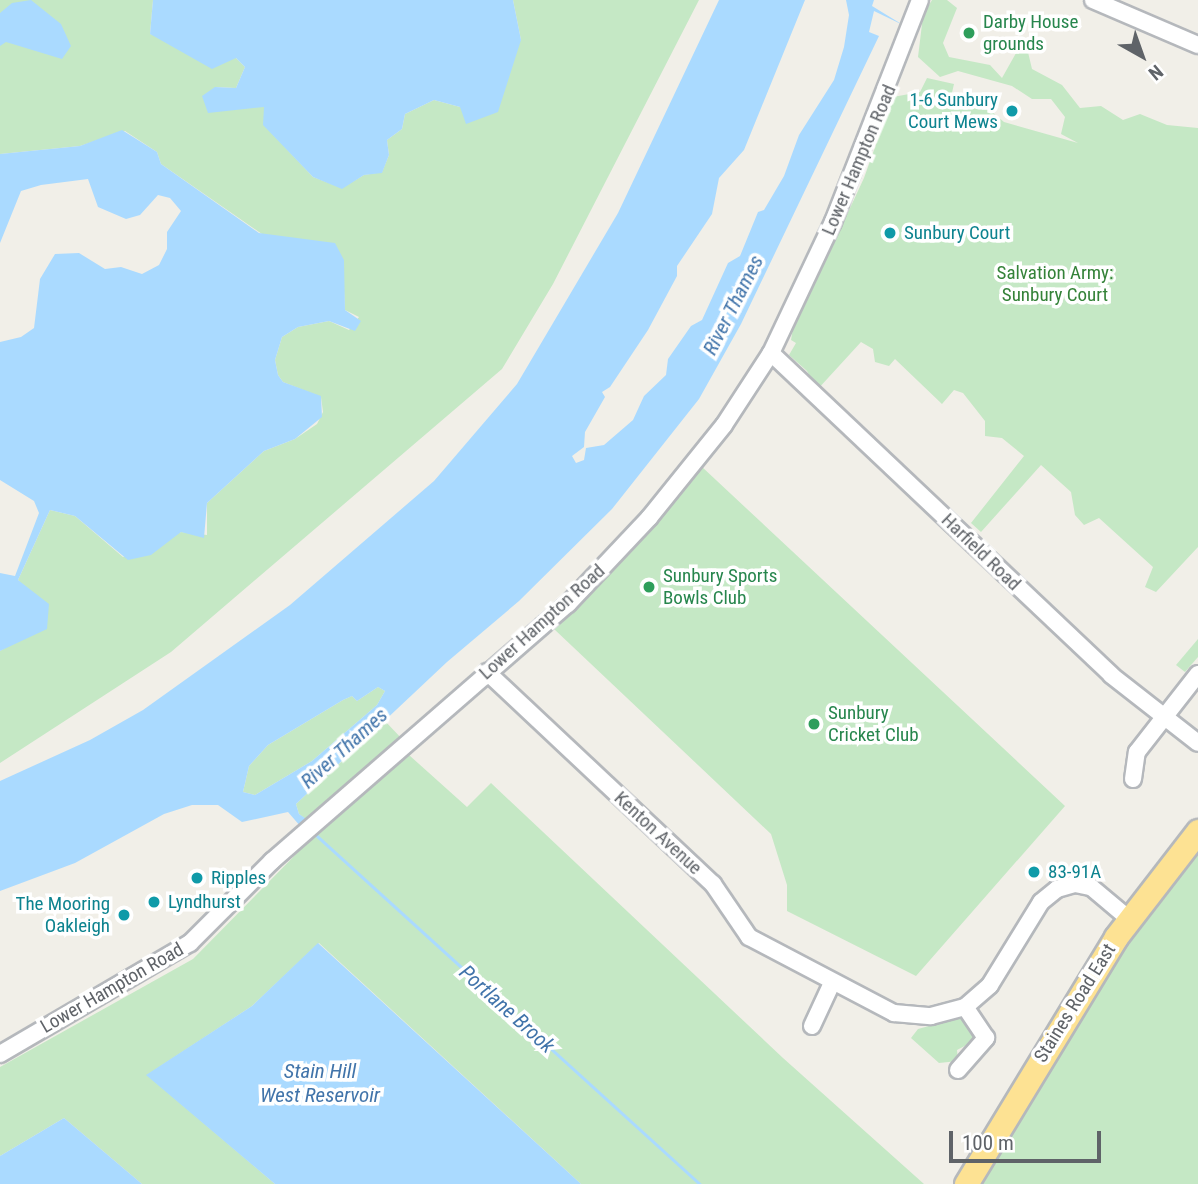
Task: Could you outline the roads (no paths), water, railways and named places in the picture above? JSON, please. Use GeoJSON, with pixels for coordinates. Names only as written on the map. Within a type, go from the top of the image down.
{"type":"FeatureCollection","features":[{"type":"Feature","properties":{"kind":"highway","name":"Staines Road East"},"geometry":{"type":"LineString","coordinates":[[966,1184],[1129,919],[1198,831]]}},
{"type":"Feature","properties":{"kind":"street","name":"Lower Hampton Road"},"geometry":{"type":"LineString","coordinates":[[0,1054],[190,943],[258,874],[568,604],[649,518],[724,425],[771,353],[834,222],[920,0]]}},
{"type":"Feature","properties":{"kind":"street"},"geometry":{"type":"LineString","coordinates":[[1093,0],[1198,45]]}},
{"type":"Feature","properties":{"kind":"street","name":"Harfield Road"},"geometry":{"type":"LineString","coordinates":[[771,353],[1062,631],[1163,717],[1198,743]]}},
{"type":"Feature","properties":{"kind":"street","name":"Kenton Avenue"},"geometry":{"type":"LineString","coordinates":[[487,672],[713,884],[749,937],[832,983],[912,1017],[965,1007]]}},
{"type":"Feature","properties":{"kind":"street"},"geometry":{"type":"LineString","coordinates":[[1133,779],[1137,751],[1198,674]]}},
{"type":"Feature","properties":{"kind":"street"},"geometry":{"type":"LineString","coordinates":[[958,1070],[986,1038],[965,1007],[990,985],[1041,902],[1057,889],[1074,884],[1091,887],[1129,919]]}},
{"type":"Feature","properties":{"kind":"street"},"geometry":{"type":"LineString","coordinates":[[812,1026],[832,983]]}},
{"type":"Feature","properties":{"kind":"water"},"geometry":{"type":"Polygon","coordinates":[[[31,0],[61,24],[71,46],[62,59],[6,42],[0,46],[0,13],[12,3],[31,0]]]}},
{"type":"Feature","properties":{"kind":"water"},"geometry":{"type":"Polygon","coordinates":[[[153,0],[513,0],[521,40],[498,112],[466,124],[460,107],[434,100],[405,114],[402,129],[387,140],[389,155],[382,173],[364,175],[342,189],[313,177],[263,125],[264,107],[208,113],[202,96],[215,87],[236,88],[245,67],[236,58],[212,69],[150,34],[153,0]]]}},
{"type":"Feature","properties":{"kind":"water","name":"River Thames"},"geometry":{"type":"Polygon","coordinates":[[[719,0],[805,0],[744,150],[719,178],[712,214],[677,266],[677,276],[648,330],[610,387],[602,392],[605,397],[585,432],[584,447],[572,456],[576,463],[584,460],[586,448],[604,445],[633,420],[644,396],[666,375],[668,359],[691,326],[702,320],[728,263],[740,256],[758,212],[764,210],[784,176],[799,135],[834,80],[844,47],[849,15],[846,0],[874,0],[872,6],[903,25],[874,11],[869,32],[879,36],[741,324],[699,399],[612,509],[519,601],[447,662],[296,804],[299,814],[308,820],[301,827],[288,812],[242,822],[218,805],[192,805],[164,814],[75,863],[0,891],[0,781],[90,740],[143,710],[290,605],[434,481],[517,384],[618,213],[719,0]],[[378,687],[357,701],[352,696],[343,700],[268,745],[249,766],[243,792],[255,795],[312,761],[377,705],[385,691],[378,687]]]}},
{"type":"Feature","properties":{"kind":"water","name":"Darby House grounds"},"geometry":{"type":"Polygon","coordinates":[[[969,25],[975,27],[975,39],[969,41],[963,39],[961,33],[963,27],[969,25]]]}},
{"type":"Feature","properties":{"kind":"water"},"geometry":{"type":"Polygon","coordinates":[[[122,130],[157,152],[161,164],[259,233],[335,243],[344,260],[345,310],[361,321],[355,331],[329,321],[298,327],[282,337],[275,360],[278,375],[283,382],[321,396],[322,417],[295,439],[264,451],[207,503],[204,538],[181,532],[151,555],[128,560],[75,516],[50,510],[18,580],[49,604],[47,629],[0,651],[0,573],[15,576],[39,513],[34,501],[0,480],[0,342],[21,337],[34,328],[40,279],[55,254],[79,253],[105,269],[121,267],[142,274],[159,265],[167,249],[167,232],[181,211],[170,198],[158,195],[140,215],[126,219],[98,207],[88,179],[41,185],[21,191],[0,243],[0,154],[80,146],[122,130]]]}},
{"type":"Feature","properties":{"kind":"water","name":"Stain Hill West Reservoir"},"geometry":{"type":"Polygon","coordinates":[[[318,943],[581,1184],[275,1184],[146,1075],[252,1006],[318,943]]]}},
{"type":"Feature","properties":{"kind":"water"},"geometry":{"type":"Polygon","coordinates":[[[64,1118],[142,1184],[0,1184],[0,1156],[64,1118]]]}},
{"type":"Feature","properties":{"kind":"waterway","name":"Portlane Brook"},"geometry":{"type":"LineString","coordinates":[[315,834],[700,1184]]}},
{"type":"Feature","properties":{"kind":"place","name":"Darby House grounds"},"geometry":{"type":"Point","coordinates":[969,33]}},
{"type":"Feature","properties":{"kind":"place","name":"1-6 Sunbury Court Mews"},"geometry":{"type":"Point","coordinates":[1012,111]}},
{"type":"Feature","properties":{"kind":"place","name":"Sunbury Court"},"geometry":{"type":"Point","coordinates":[890,233]}},
{"type":"Feature","properties":{"kind":"place","name":"Sunbury Sports Bowls Club"},"geometry":{"type":"Point","coordinates":[649,587]}},
{"type":"Feature","properties":{"kind":"place","name":"Sunbury Cricket Club"},"geometry":{"type":"Point","coordinates":[814,724]}},
{"type":"Feature","properties":{"kind":"place","name":"83-91A"},"geometry":{"type":"Point","coordinates":[1034,872]}},
{"type":"Feature","properties":{"kind":"place","name":"Ripples"},"geometry":{"type":"Point","coordinates":[197,878]}},
{"type":"Feature","properties":{"kind":"place","name":"Lyndhurst"},"geometry":{"type":"Point","coordinates":[154,902]}},
{"type":"Feature","properties":{"kind":"place","name":"The Mooring Oakleigh"},"geometry":{"type":"Point","coordinates":[124,915]}},
{"type":"Feature","properties":{"kind":"park label","name":"Salvation Army: Sunbury Court"},"geometry":{"type":"Point","coordinates":[1055,284]}}]}
